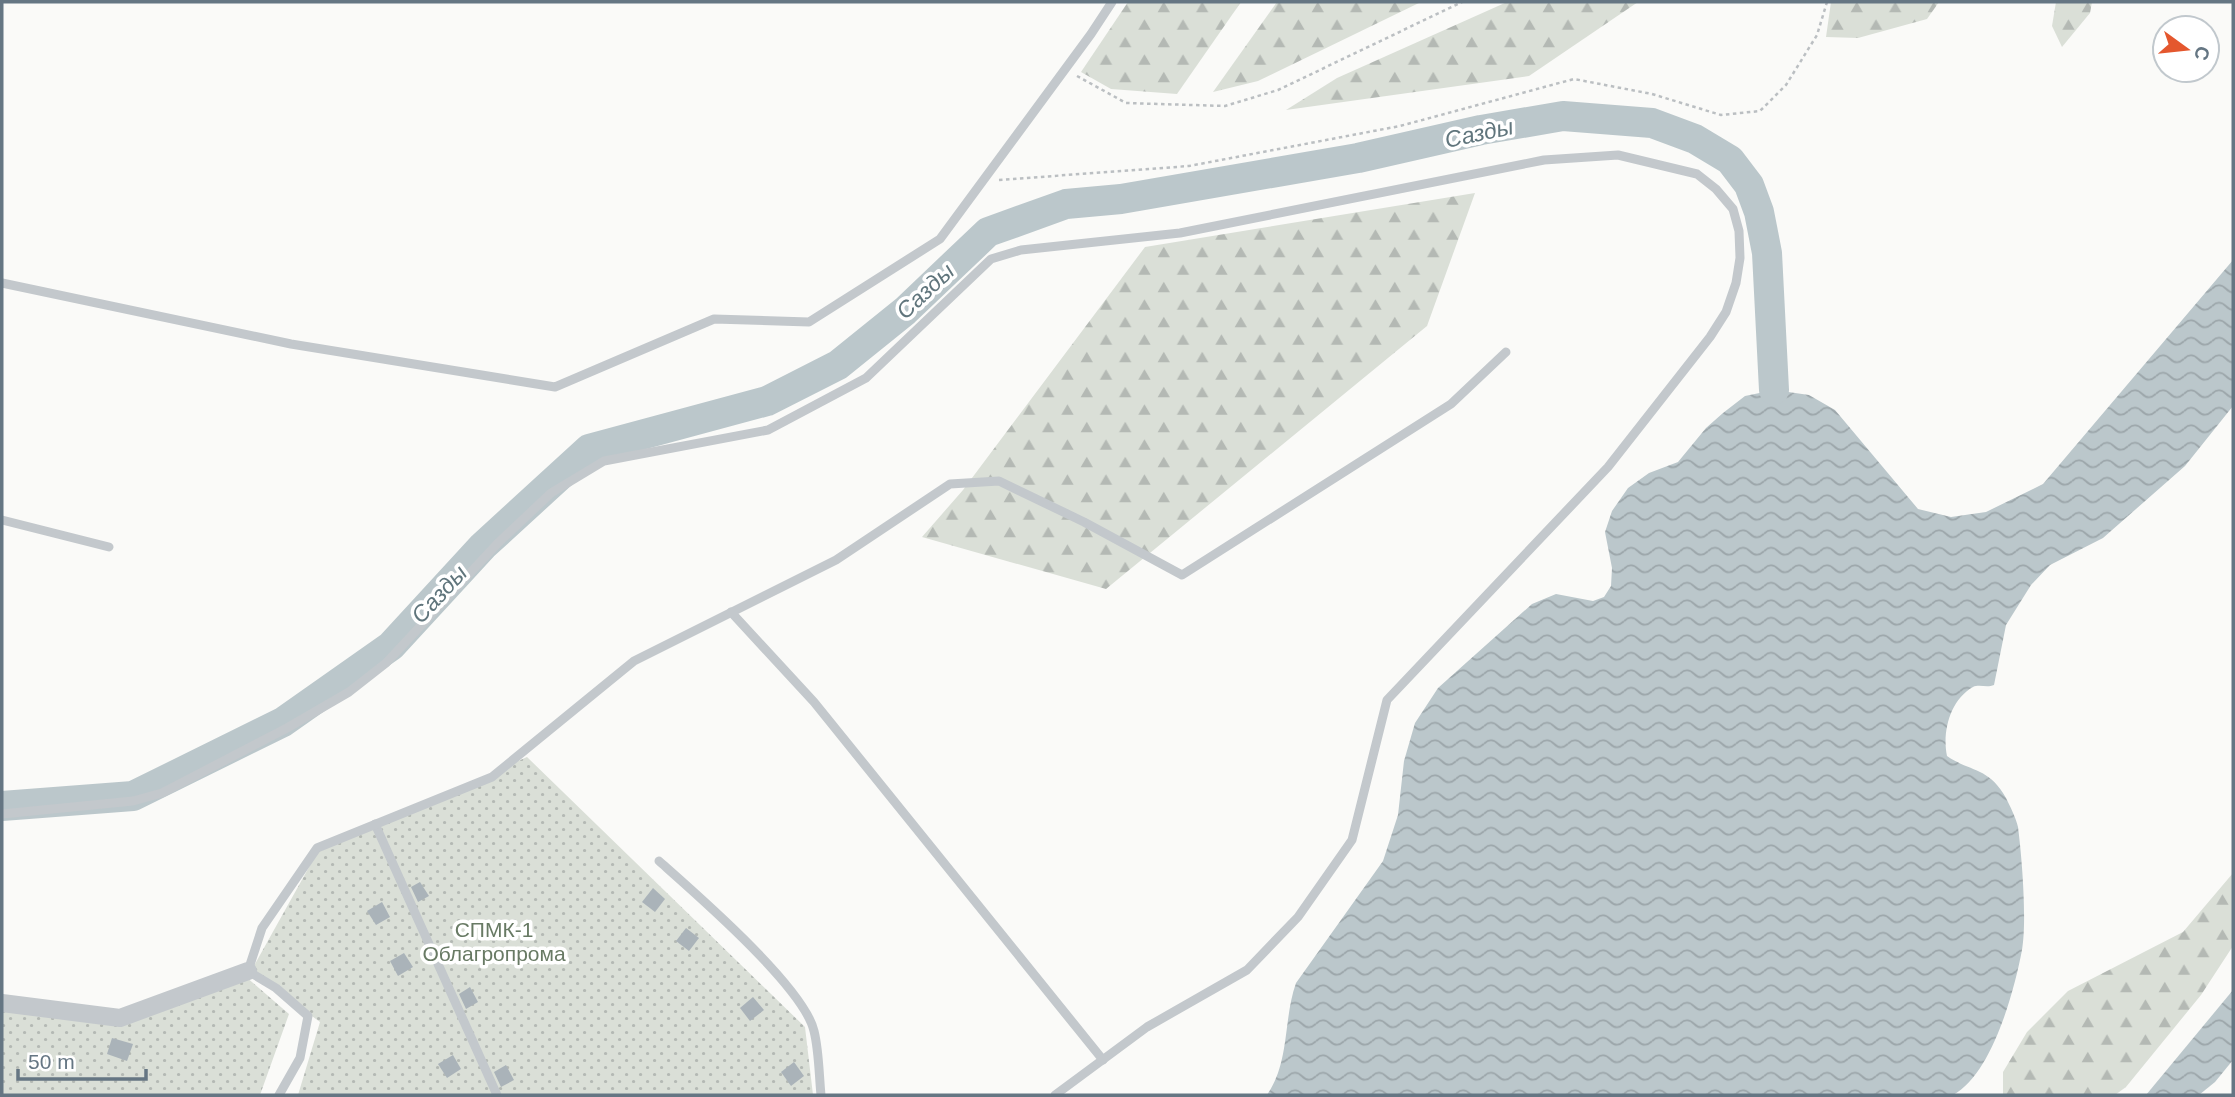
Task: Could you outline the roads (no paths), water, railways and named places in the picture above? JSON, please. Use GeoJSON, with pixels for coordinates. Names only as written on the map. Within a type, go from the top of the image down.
{"type":"FeatureCollection","features":[{"type":"Feature","properties":{"kind":"street"},"geometry":{"type":"LineString","coordinates":[[2,1003],[120,1018],[248,971]]}},
{"type":"Feature","properties":{"kind":"lane"},"geometry":{"type":"LineString","coordinates":[[2,283],[291,345],[555,387],[714,319],[809,322],[940,239],[1112,2]]}},
{"type":"Feature","properties":{"kind":"lane"},"geometry":{"type":"LineString","coordinates":[[2,814],[133,801],[162,793],[287,728],[349,692],[386,663],[498,543],[551,493],[604,461],[768,430],[842,391],[866,378],[991,260],[1021,250],[1180,233],[1544,160],[1618,155],[1697,174],[1716,189],[1732,209],[1739,231],[1740,258],[1736,283],[1726,312],[1710,337],[1608,467],[1387,700],[1352,840],[1298,917],[1247,970],[1147,1027],[1055,1095]]}},
{"type":"Feature","properties":{"kind":"lane"},"geometry":{"type":"LineString","coordinates":[[279,1095],[300,1058],[308,1016],[276,988],[248,971],[262,928],[317,848],[492,776],[634,661],[836,560],[950,484],[999,481],[1084,522],[1182,575],[1451,404],[1506,352]]}},
{"type":"Feature","properties":{"kind":"lane"},"geometry":{"type":"LineString","coordinates":[[2,520],[108,547]]}},
{"type":"Feature","properties":{"kind":"lane"},"geometry":{"type":"LineString","coordinates":[[731,612],[814,702],[1103,1060]]}},
{"type":"Feature","properties":{"kind":"lane"},"geometry":{"type":"LineString","coordinates":[[375,824],[497,1095]]}},
{"type":"Feature","properties":{"kind":"lane"},"geometry":{"type":"LineString","coordinates":[[659,861],[723,917],[794,995],[814,1029],[821,1095]]}},
{"type":"Feature","properties":{"kind":"water"},"geometry":{"type":"Polygon","coordinates":[[[2233,260],[2233,406],[2185,466],[2103,538],[2050,565],[2031,585],[2006,625],[1994,685],[1973,687],[1959,700],[1950,717],[1946,737],[1947,756],[1986,775],[2000,788],[2013,812],[2018,827],[2023,889],[2022,950],[2007,1009],[1990,1051],[1967,1084],[1953,1095],[1267,1095],[1283,1055],[1296,983],[1383,861],[1398,815],[1404,761],[1415,723],[1438,688],[1532,604],[1556,594],[1593,601],[1604,597],[1611,586],[1612,568],[1605,532],[1612,511],[1628,488],[1649,473],[1678,462],[1706,428],[1745,396],[1774,390],[1809,395],[1835,410],[1918,509],[1951,517],[1986,512],[2043,484],[2233,260]]]}},
{"type":"Feature","properties":{"kind":"water"},"geometry":{"type":"Polygon","coordinates":[[[2233,990],[2233,1060],[2215,1082],[2199,1095],[2146,1095],[2233,990]]]}},
{"type":"Feature","properties":{"kind":"waterway","name":"Сазды"},"geometry":{"type":"LineString","coordinates":[[2,806],[133,796],[283,722],[391,646],[483,546],[589,449],[767,401],[838,365],[905,311],[988,232],[1066,204],[1121,199],[1358,158],[1481,130],[1563,116],[1652,123],[1695,139],[1730,160],[1749,185],[1759,212],[1767,253],[1774,390]]}},
{"type":"Feature","properties":{"kind":"park label","name":"СПМК-1 Облагропрома"},"geometry":{"type":"Point","coordinates":[494,941]}}]}
